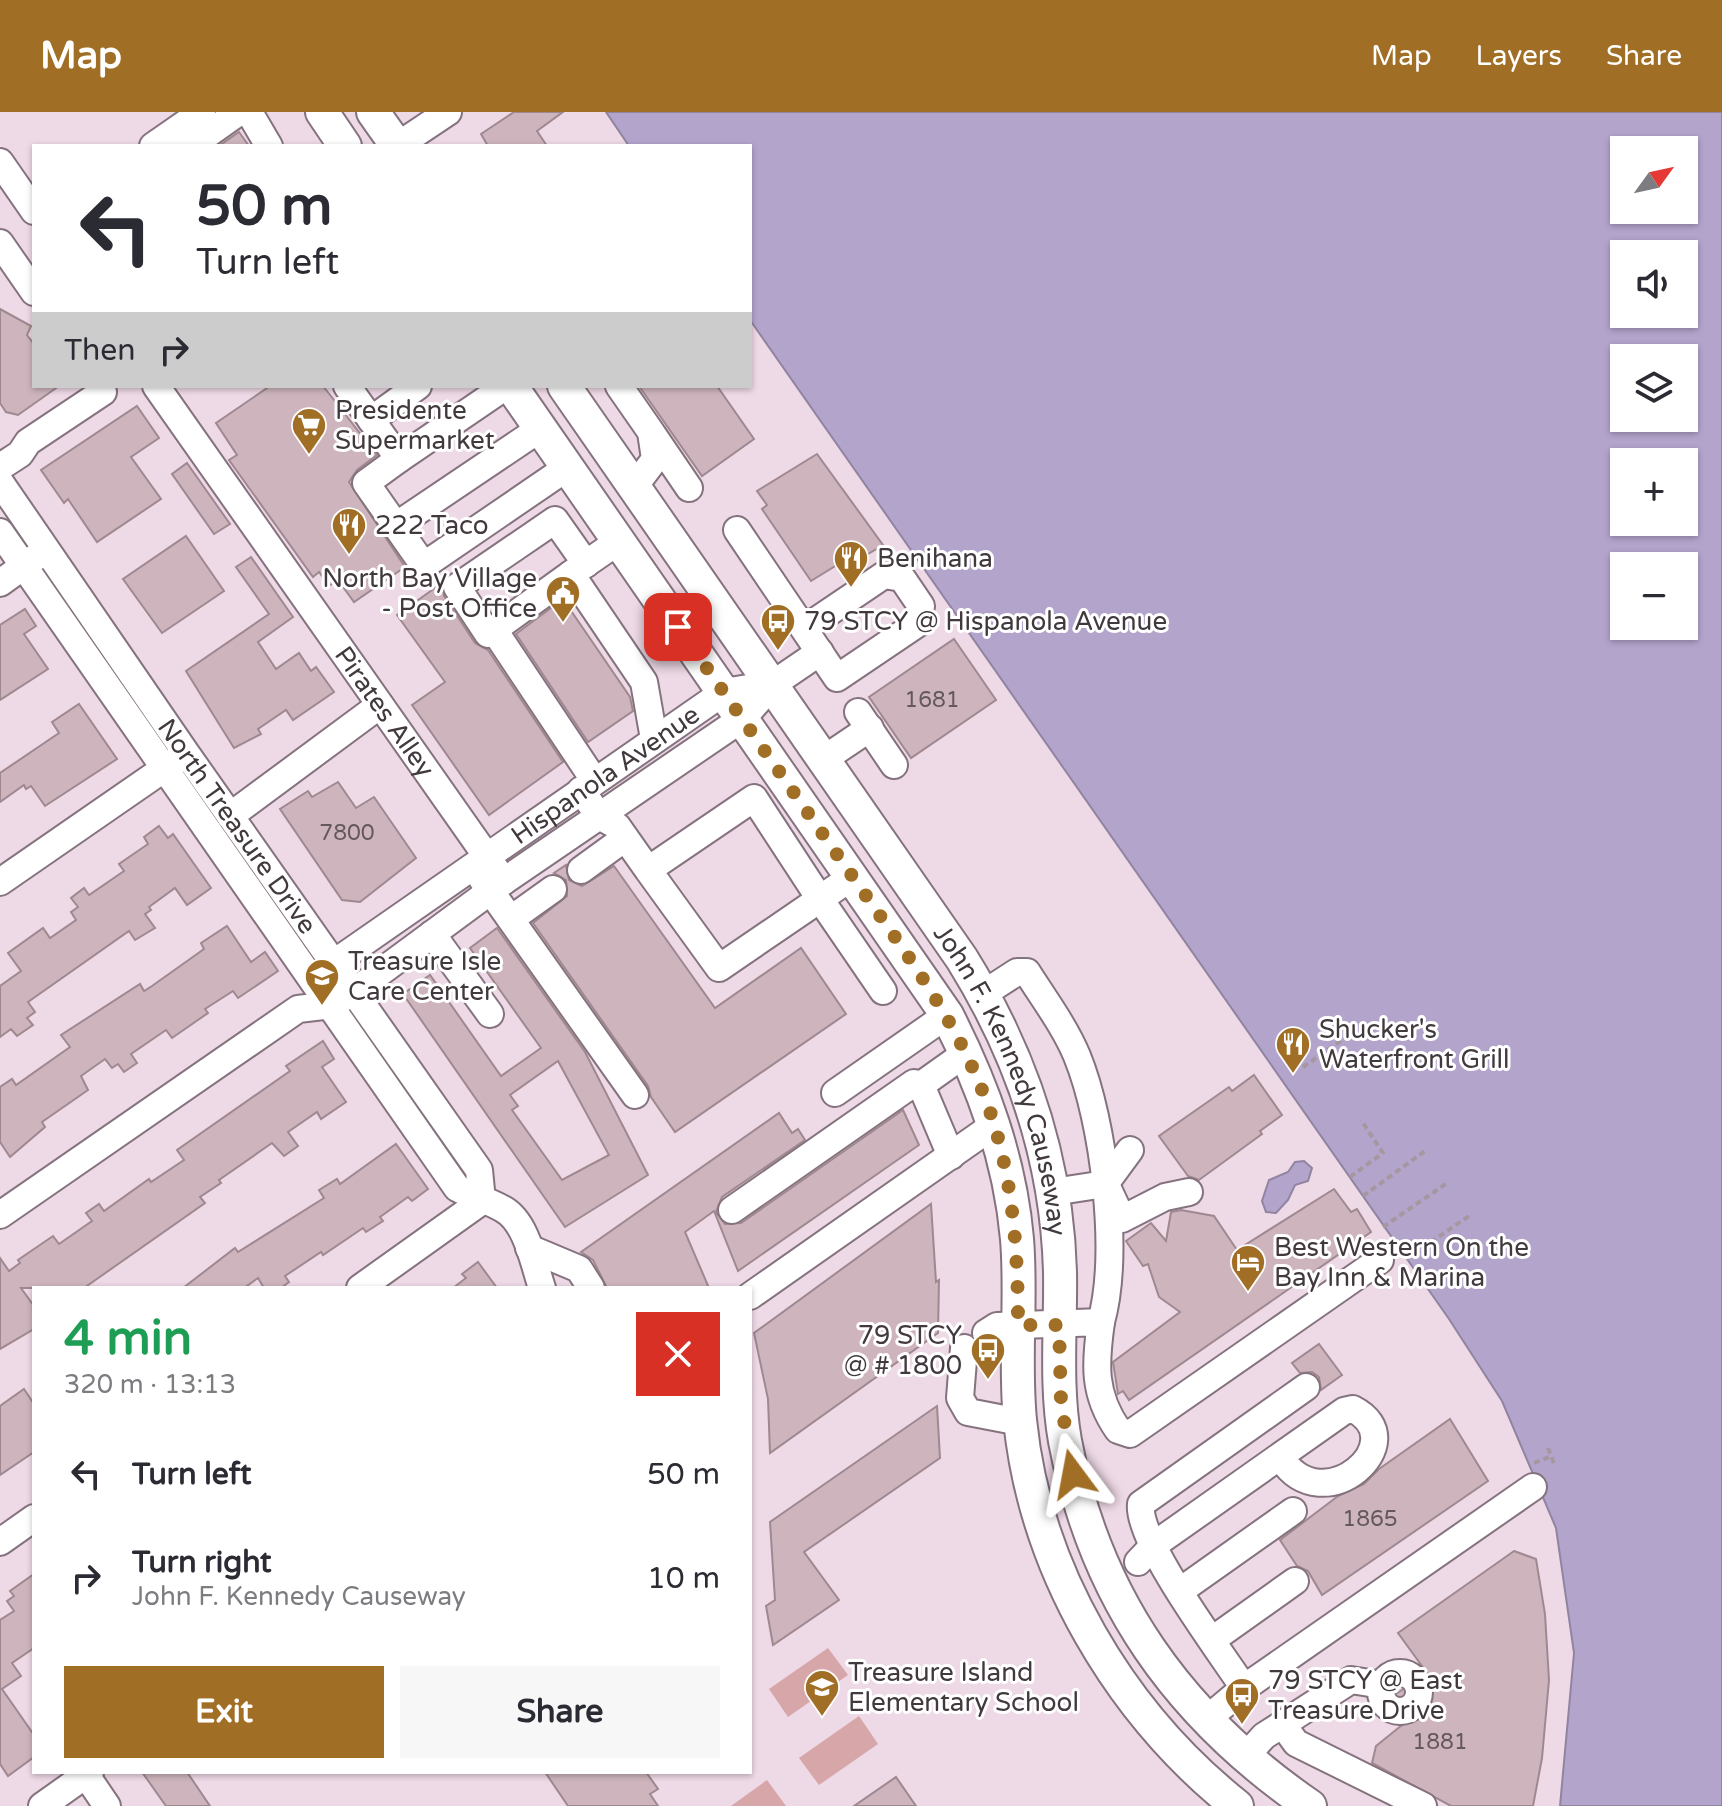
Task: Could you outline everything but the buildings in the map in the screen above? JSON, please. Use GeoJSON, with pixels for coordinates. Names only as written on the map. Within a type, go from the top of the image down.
{"type":"FeatureCollection","features":[{"type":"Feature","properties":{"kind":"main road"},"geometry":{"type":"LineString","coordinates":[[322,112],[344,144]]}},
{"type":"Feature","properties":{"kind":"main road"},"geometry":{"type":"LineString","coordinates":[[377,113],[396,144]]}},
{"type":"Feature","properties":{"kind":"main road","name":"John F. Kennedy Causeway"},"geometry":{"type":"LineString","coordinates":[[511,388],[947,1015],[966,1053],[994,1125],[1014,1217],[1020,1422],[1035,1494],[1056,1562],[1092,1637],[1155,1726],[1237,1806]]}},
{"type":"Feature","properties":{"kind":"main road","name":"John F. Kennedy Causeway"},"geometry":{"type":"LineString","coordinates":[[565,388],[773,684],[983,994],[1018,1066],[1032,1105],[1053,1192],[1060,1273],[1059,1325],[1065,1440],[1083,1512],[1107,1576],[1162,1669],[1206,1720],[1245,1757],[1310,1806]]}},
{"type":"Feature","properties":{"kind":"main road"},"geometry":{"type":"LineString","coordinates":[[568,467],[605,446]]}},
{"type":"Feature","properties":{"kind":"main road"},"geometry":{"type":"LineString","coordinates":[[927,983],[962,959]]}},
{"type":"Feature","properties":{"kind":"main road"},"geometry":{"type":"LineString","coordinates":[[1092,1637],[1127,1614]]}},
{"type":"Feature","properties":{"kind":"street"},"geometry":{"type":"LineString","coordinates":[[156,144],[202,112]]}},
{"type":"Feature","properties":{"kind":"street"},"geometry":{"type":"LineString","coordinates":[[194,144],[239,112]]}},
{"type":"Feature","properties":{"kind":"street"},"geometry":{"type":"LineString","coordinates":[[249,112],[268,144]]}},
{"type":"Feature","properties":{"kind":"street"},"geometry":{"type":"LineString","coordinates":[[400,144],[448,112]]}},
{"type":"Feature","properties":{"kind":"street"},"geometry":{"type":"LineString","coordinates":[[0,162],[32,208]]}},
{"type":"Feature","properties":{"kind":"street"},"geometry":{"type":"LineString","coordinates":[[0,243],[32,289]]}},
{"type":"Feature","properties":{"kind":"street"},"geometry":{"type":"LineString","coordinates":[[0,467],[20,454],[28,442],[103,392],[100,388]]}},
{"type":"Feature","properties":{"kind":"street","name":"Pirates Alley"},"geometry":{"type":"LineString","coordinates":[[157,388],[380,705],[498,886],[511,919],[635,1095]]}},
{"type":"Feature","properties":{"kind":"street"},"geometry":{"type":"LineString","coordinates":[[348,388],[399,459]]}},
{"type":"Feature","properties":{"kind":"street"},"geometry":{"type":"LineString","coordinates":[[371,420],[415,388]]}},
{"type":"Feature","properties":{"kind":"street"},"geometry":{"type":"LineString","coordinates":[[506,388],[366,483],[421,561],[427,563],[568,467]]}},
{"type":"Feature","properties":{"kind":"street"},"geometry":{"type":"LineString","coordinates":[[620,388],[689,488]]}},
{"type":"Feature","properties":{"kind":"street"},"geometry":{"type":"LineString","coordinates":[[397,525],[541,428]]}},
{"type":"Feature","properties":{"kind":"street"},"geometry":{"type":"LineString","coordinates":[[634,487],[655,459],[651,432]]}},
{"type":"Feature","properties":{"kind":"street","name":"North Treasure Drive"},"geometry":{"type":"LineString","coordinates":[[0,482],[47,550],[176,760],[230,816],[323,970]]}},
{"type":"Feature","properties":{"kind":"street"},"geometry":{"type":"LineString","coordinates":[[619,541],[578,569],[488,634],[457,587],[555,520],[578,569],[644,682],[654,739]]}},
{"type":"Feature","properties":{"kind":"street"},"geometry":{"type":"LineString","coordinates":[[737,530],[837,678],[917,624],[921,606],[902,578],[884,575],[804,629]]}},
{"type":"Feature","properties":{"kind":"street","name":"North Treasure Drive"},"geometry":{"type":"LineString","coordinates":[[0,532],[176,760],[342,998],[479,1170],[482,1201]]}},
{"type":"Feature","properties":{"kind":"street"},"geometry":{"type":"LineString","coordinates":[[0,583],[47,550]]}},
{"type":"Feature","properties":{"kind":"street"},"geometry":{"type":"LineString","coordinates":[[494,630],[587,785],[599,816],[617,826],[719,968],[853,876]]}},
{"type":"Feature","properties":{"kind":"street"},"geometry":{"type":"LineString","coordinates":[[773,684],[820,652]]}},
{"type":"Feature","properties":{"kind":"street","name":"Hispanola Avenue"},"geometry":{"type":"LineString","coordinates":[[298,1009],[323,970],[654,739],[773,684]]}},
{"type":"Feature","properties":{"kind":"street"},"geometry":{"type":"LineString","coordinates":[[230,816],[380,705]]}},
{"type":"Feature","properties":{"kind":"street","name":"Hispanola Avenue"},"geometry":{"type":"LineString","coordinates":[[0,1215],[298,1009],[342,998],[599,816],[733,705]]}},
{"type":"Feature","properties":{"kind":"street"},"geometry":{"type":"LineString","coordinates":[[824,759],[864,720],[894,765]]}},
{"type":"Feature","properties":{"kind":"street"},"geometry":{"type":"LineString","coordinates":[[0,882],[176,760]]}},
{"type":"Feature","properties":{"kind":"street"},"geometry":{"type":"LineString","coordinates":[[648,870],[754,798],[883,991]]}},
{"type":"Feature","properties":{"kind":"street"},"geometry":{"type":"LineString","coordinates":[[576,831],[588,865],[625,838]]}},
{"type":"Feature","properties":{"kind":"street"},"geometry":{"type":"LineString","coordinates":[[511,919],[553,889]]}},
{"type":"Feature","properties":{"kind":"street"},"geometry":{"type":"LineString","coordinates":[[432,934],[490,1014]]}},
{"type":"Feature","properties":{"kind":"street"},"geometry":{"type":"LineString","coordinates":[[983,994],[1023,971],[1040,976],[1085,1077],[1105,1184],[1108,1297],[1095,1368],[1097,1391],[1118,1430],[1130,1434],[1393,1259]]}},
{"type":"Feature","properties":{"kind":"street"},"geometry":{"type":"LineString","coordinates":[[835,1093],[947,1015]]}},
{"type":"Feature","properties":{"kind":"street"},"geometry":{"type":"LineString","coordinates":[[921,1085],[966,1053]]}},
{"type":"Feature","properties":{"kind":"street"},"geometry":{"type":"LineString","coordinates":[[732,1210],[914,1083],[921,1085]]}},
{"type":"Feature","properties":{"kind":"street"},"geometry":{"type":"LineString","coordinates":[[921,1085],[951,1156]]}},
{"type":"Feature","properties":{"kind":"street"},"geometry":{"type":"LineString","coordinates":[[752,1295],[994,1125]]}},
{"type":"Feature","properties":{"kind":"street"},"geometry":{"type":"LineString","coordinates":[[1053,1192],[1105,1184],[1130,1150]]}},
{"type":"Feature","properties":{"kind":"street"},"geometry":{"type":"LineString","coordinates":[[1105,1184],[1122,1219],[1165,1197],[1189,1192]]}},
{"type":"Feature","properties":{"kind":"street"},"geometry":{"type":"LineString","coordinates":[[363,1286],[482,1201],[506,1210],[529,1248],[541,1286]]}},
{"type":"Feature","properties":{"kind":"street"},"geometry":{"type":"LineString","coordinates":[[529,1248],[579,1269],[590,1286]]}},
{"type":"Feature","properties":{"kind":"street"},"geometry":{"type":"LineString","coordinates":[[1020,1422],[968,1412],[960,1398],[975,1341],[997,1326],[1101,1322]]}},
{"type":"Feature","properties":{"kind":"street"},"geometry":{"type":"LineString","coordinates":[[1244,1688],[1180,1591],[1151,1556],[1141,1504],[1306,1387]]}},
{"type":"Feature","properties":{"kind":"street"},"geometry":{"type":"LineString","coordinates":[[1107,1576],[1151,1556],[1285,1464]]}},
{"type":"Feature","properties":{"kind":"street"},"geometry":{"type":"LineString","coordinates":[[1206,1720],[1244,1688],[1532,1476]]}},
{"type":"Feature","properties":{"kind":"street"},"geometry":{"type":"LineString","coordinates":[[1180,1591],[1293,1511]]}},
{"type":"Feature","properties":{"kind":"street"},"geometry":{"type":"LineString","coordinates":[[0,1542],[32,1519]]}},
{"type":"Feature","properties":{"kind":"street"},"geometry":{"type":"LineString","coordinates":[[1212,1640],[1295,1581]]}},
{"type":"Feature","properties":{"kind":"street"},"geometry":{"type":"LineString","coordinates":[[1245,1757],[1264,1736],[1351,1680],[1382,1685]]}},
{"type":"Feature","properties":{"kind":"street"},"geometry":{"type":"LineString","coordinates":[[1283,1725],[1296,1743],[1423,1806]]}},
{"type":"Feature","properties":{"kind":"street"},"geometry":{"type":"LineString","coordinates":[[42,1806],[87,1774]]}},
{"type":"Feature","properties":{"kind":"street"},"geometry":{"type":"LineString","coordinates":[[89,1774],[107,1806]]}},
{"type":"Feature","properties":{"kind":"street"},"geometry":{"type":"LineString","coordinates":[[1363,1776],[1371,1788],[1371,1806]]}},
{"type":"Feature","properties":{"kind":"path"},"geometry":{"type":"LineString","coordinates":[[1303,1067],[1352,1033]]}},
{"type":"Feature","properties":{"kind":"path"},"geometry":{"type":"LineString","coordinates":[[1350,1177],[1383,1153],[1361,1120]]}},
{"type":"Feature","properties":{"kind":"path"},"geometry":{"type":"LineString","coordinates":[[1363,1196],[1425,1151]]}},
{"type":"Feature","properties":{"kind":"path"},"geometry":{"type":"LineString","coordinates":[[1383,1227],[1447,1183]]}},
{"type":"Feature","properties":{"kind":"path"},"geometry":{"type":"LineString","coordinates":[[1393,1259],[1469,1216]]}},
{"type":"Feature","properties":{"kind":"path"},"geometry":{"type":"LineString","coordinates":[[1548,1448],[1555,1466]]}},
{"type":"Feature","properties":{"kind":"path"},"geometry":{"type":"LineString","coordinates":[[1532,1476],[1552,1456]]}},
{"type":"Feature","properties":{"kind":"shaded area"},"geometry":{"type":"Polygon","coordinates":[[[606,112],[1722,112],[1722,1806],[1560,1806],[1574,1653],[1556,1528],[1502,1401],[1449,1319],[752,323],[752,144],[628,144],[606,112]]]}},
{"type":"Feature","properties":{"kind":"shaded area"},"geometry":{"type":"Polygon","coordinates":[[[1304,1161],[1312,1168],[1308,1181],[1295,1185],[1288,1200],[1276,1213],[1266,1212],[1262,1201],[1269,1180],[1288,1172],[1295,1162],[1304,1161]]]}},
{"type":"Feature","properties":{"kind":"shaded area"},"geometry":{"type":"Polygon","coordinates":[[[828,1648],[848,1675],[788,1717],[769,1689],[828,1648]]]}},
{"type":"Feature","properties":{"kind":"shaded area"},"geometry":{"type":"Polygon","coordinates":[[[859,1716],[878,1744],[819,1785],[799,1758],[859,1716]]]}},
{"type":"Feature","properties":{"kind":"shaded area"},"geometry":{"type":"Polygon","coordinates":[[[767,1780],[786,1806],[731,1806],[767,1780]]]}},
{"type":"Feature","properties":{"kind":"place","name":"Presidente Supermarket"},"geometry":{"type":"Point","coordinates":[309,456]}},
{"type":"Feature","properties":{"kind":"place","name":"222 Taco"},"geometry":{"type":"Point","coordinates":[349,556]}},
{"type":"Feature","properties":{"kind":"place","name":"Benihana"},"geometry":{"type":"Point","coordinates":[851,589]}},
{"type":"Feature","properties":{"kind":"place","name":"North Bay Village - Post Office"},"geometry":{"type":"Point","coordinates":[563,624]}},
{"type":"Feature","properties":{"kind":"place","name":"79 STCY @ Hispanola Avenue"},"geometry":{"type":"Point","coordinates":[778,652]}},
{"type":"Feature","properties":{"kind":"place","name":"Treasure Isle Care Center"},"geometry":{"type":"Point","coordinates":[322,1007]}},
{"type":"Feature","properties":{"kind":"place","name":"Shucker's Waterfront Grill"},"geometry":{"type":"Point","coordinates":[1293,1075]}},
{"type":"Feature","properties":{"kind":"place","name":"Best Western On the Bay Inn & Marina"},"geometry":{"type":"Point","coordinates":[1248,1293]}},
{"type":"Feature","properties":{"kind":"place","name":"79 STCY @ # 1800"},"geometry":{"type":"Point","coordinates":[988,1381]}},
{"type":"Feature","properties":{"kind":"place","name":"Treasure Island Elementary School"},"geometry":{"type":"Point","coordinates":[822,1718]}},
{"type":"Feature","properties":{"kind":"place","name":"79 STCY @ East Treasure Drive"},"geometry":{"type":"Point","coordinates":[1242,1726]}},
{"type":"Feature","properties":{"kind":"route"},"geometry":{"type":"LineString","coordinates":[[678,627],[916,967],[947,1015],[966,1053],[994,1125],[1013,1205],[1017,1240],[1018,1325],[1059,1325],[1061,1402],[1073,1474]]}}]}
